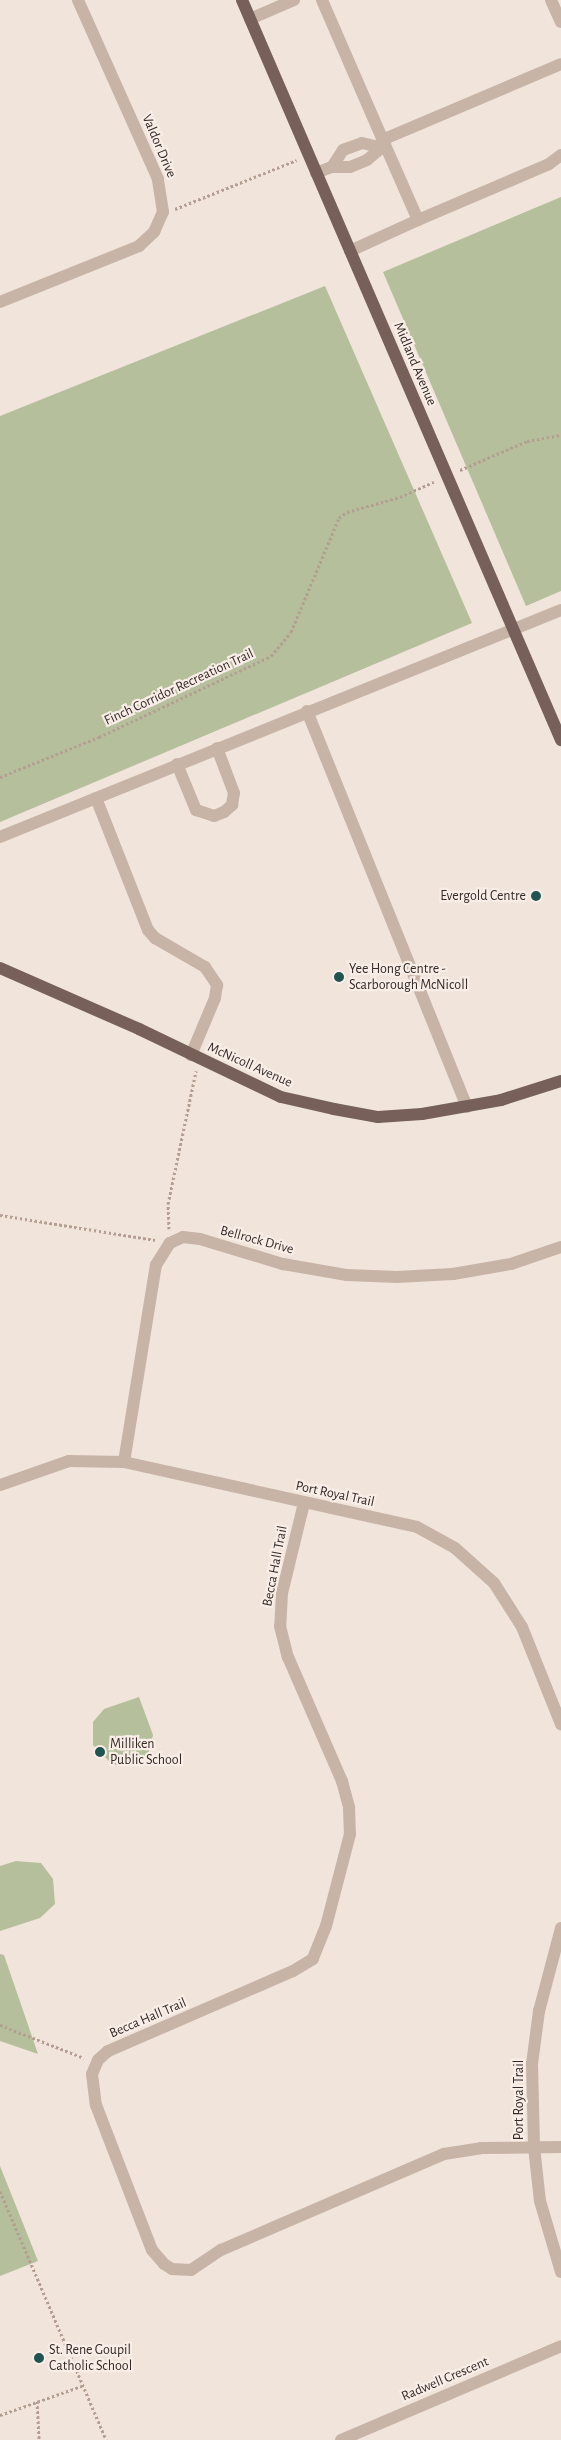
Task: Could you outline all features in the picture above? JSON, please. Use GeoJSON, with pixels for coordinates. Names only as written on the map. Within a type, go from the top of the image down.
{"type":"FeatureCollection","features":[{"type":"Feature","properties":{"kind":"main road","name":"Midland Avenue"},"geometry":{"type":"LineString","coordinates":[[242,0],[561,740]]}},
{"type":"Feature","properties":{"kind":"main road","name":"McNicoll Avenue"},"geometry":{"type":"LineString","coordinates":[[0,968],[281,1097],[342,1111],[378,1117],[467,1107],[501,1100],[561,1081]]}},
{"type":"Feature","properties":{"kind":"street","name":"Valdor Drive"},"geometry":{"type":"LineString","coordinates":[[78,0],[158,179],[162,212]]}},
{"type":"Feature","properties":{"kind":"street"},"geometry":{"type":"LineString","coordinates":[[250,19],[294,0]]}},
{"type":"Feature","properties":{"kind":"street"},"geometry":{"type":"LineString","coordinates":[[322,0],[382,144],[418,220]]}},
{"type":"Feature","properties":{"kind":"street"},"geometry":{"type":"LineString","coordinates":[[551,0],[561,22]]}},
{"type":"Feature","properties":{"kind":"street"},"geometry":{"type":"LineString","coordinates":[[316,173],[332,167],[350,167],[367,160],[382,144],[561,64]]}},
{"type":"Feature","properties":{"kind":"street"},"geometry":{"type":"LineString","coordinates":[[332,167],[343,150],[362,143],[382,144]]}},
{"type":"Feature","properties":{"kind":"street"},"geometry":{"type":"LineString","coordinates":[[350,251],[549,164],[561,156]]}},
{"type":"Feature","properties":{"kind":"street"},"geometry":{"type":"LineString","coordinates":[[0,302],[139,246],[154,232],[162,212]]}},
{"type":"Feature","properties":{"kind":"street"},"geometry":{"type":"LineString","coordinates":[[0,837],[307,711],[561,610]]}},
{"type":"Feature","properties":{"kind":"street"},"geometry":{"type":"LineString","coordinates":[[307,711],[467,1107]]}},
{"type":"Feature","properties":{"kind":"street"},"geometry":{"type":"LineString","coordinates":[[178,764],[196,810],[214,816],[224,812],[232,805],[234,793],[216,748]]}},
{"type":"Feature","properties":{"kind":"street"},"geometry":{"type":"LineString","coordinates":[[96,798],[148,930],[155,938],[205,966],[217,985],[215,998],[194,1057]]}},
{"type":"Feature","properties":{"kind":"street","name":"Bellrock Drive"},"geometry":{"type":"LineString","coordinates":[[170,1243],[182,1236],[200,1239],[282,1264],[347,1275],[397,1277],[454,1274],[511,1264],[561,1247]]}},
{"type":"Feature","properties":{"kind":"street"},"geometry":{"type":"LineString","coordinates":[[124,1462],[156,1265],[170,1243]]}},
{"type":"Feature","properties":{"kind":"street","name":"Port Royal Trail"},"geometry":{"type":"LineString","coordinates":[[0,1484],[69,1461],[124,1462],[417,1527],[455,1548],[473,1562],[494,1583],[518,1620],[561,1724]]}},
{"type":"Feature","properties":{"kind":"street","name":"Becca Hall Trail"},"geometry":{"type":"LineString","coordinates":[[96,2062],[108,2051],[293,1971],[313,1959],[320,1944],[350,1834],[349,1808],[342,1781],[288,1658],[280,1626],[282,1593],[304,1503]]}},
{"type":"Feature","properties":{"kind":"street","name":"Port Royal Trail"},"geometry":{"type":"LineString","coordinates":[[561,1928],[539,2012],[532,2064],[534,2147],[540,2201],[561,2272]]}},
{"type":"Feature","properties":{"kind":"street"},"geometry":{"type":"LineString","coordinates":[[96,2062],[92,2074],[96,2105],[152,2250],[164,2264],[177,2270],[191,2270],[221,2250],[444,2154],[481,2148],[561,2146]]}},
{"type":"Feature","properties":{"kind":"street","name":"Radwell Crescent"},"geometry":{"type":"LineString","coordinates":[[341,2440],[561,2346]]}},
{"type":"Feature","properties":{"kind":"path"},"geometry":{"type":"LineString","coordinates":[[162,212],[190,204],[308,155]]}},
{"type":"Feature","properties":{"kind":"path"},"geometry":{"type":"LineString","coordinates":[[465,468],[527,441],[561,435]]}},
{"type":"Feature","properties":{"kind":"path","name":"Finch Corridor Recreation Trail"},"geometry":{"type":"LineString","coordinates":[[0,777],[99,736],[271,656],[291,632],[339,518],[347,512],[383,503],[431,483]]}},
{"type":"Feature","properties":{"kind":"path"},"geometry":{"type":"LineString","coordinates":[[0,1215],[170,1243],[168,1204],[194,1057]]}},
{"type":"Feature","properties":{"kind":"path"},"geometry":{"type":"LineString","coordinates":[[0,2025],[96,2062]]}},
{"type":"Feature","properties":{"kind":"path"},"geometry":{"type":"LineString","coordinates":[[0,2191],[106,2440]]}},
{"type":"Feature","properties":{"kind":"path"},"geometry":{"type":"LineString","coordinates":[[0,2414],[82,2386]]}},
{"type":"Feature","properties":{"kind":"path"},"geometry":{"type":"LineString","coordinates":[[37,2401],[39,2440]]}},
{"type":"Feature","properties":{"kind":"green space"},"geometry":{"type":"Polygon","coordinates":[[[561,197],[561,591],[526,606],[383,272],[561,197]]]}},
{"type":"Feature","properties":{"kind":"green space"},"geometry":{"type":"Polygon","coordinates":[[[325,286],[472,623],[0,822],[0,416],[325,286]]]}},
{"type":"Feature","properties":{"kind":"green space"},"geometry":{"type":"Polygon","coordinates":[[[139,1697],[153,1735],[148,1755],[137,1765],[113,1765],[93,1745],[93,1722],[104,1709],[139,1697]]]}},
{"type":"Feature","properties":{"kind":"green space"},"geometry":{"type":"Polygon","coordinates":[[[16,1861],[41,1863],[53,1879],[55,1904],[40,1918],[0,1931],[0,1866],[16,1861]]]}},
{"type":"Feature","properties":{"kind":"green space"},"geometry":{"type":"Polygon","coordinates":[[[0,1954],[4,1955],[38,2054],[0,2041],[0,1954]]]}},
{"type":"Feature","properties":{"kind":"green space"},"geometry":{"type":"Polygon","coordinates":[[[0,2166],[38,2261],[0,2276],[0,2166]]]}},
{"type":"Feature","properties":{"kind":"place","name":"Evergold Centre"},"geometry":{"type":"Point","coordinates":[536,896]}},
{"type":"Feature","properties":{"kind":"place","name":"Yee Hong Centre - Scarborough McNicoll"},"geometry":{"type":"Point","coordinates":[339,977]}},
{"type":"Feature","properties":{"kind":"place","name":"Milliken Public School"},"geometry":{"type":"Point","coordinates":[100,1752]}},
{"type":"Feature","properties":{"kind":"place","name":"St. Rene Goupil Catholic School"},"geometry":{"type":"Point","coordinates":[39,2358]}}]}
